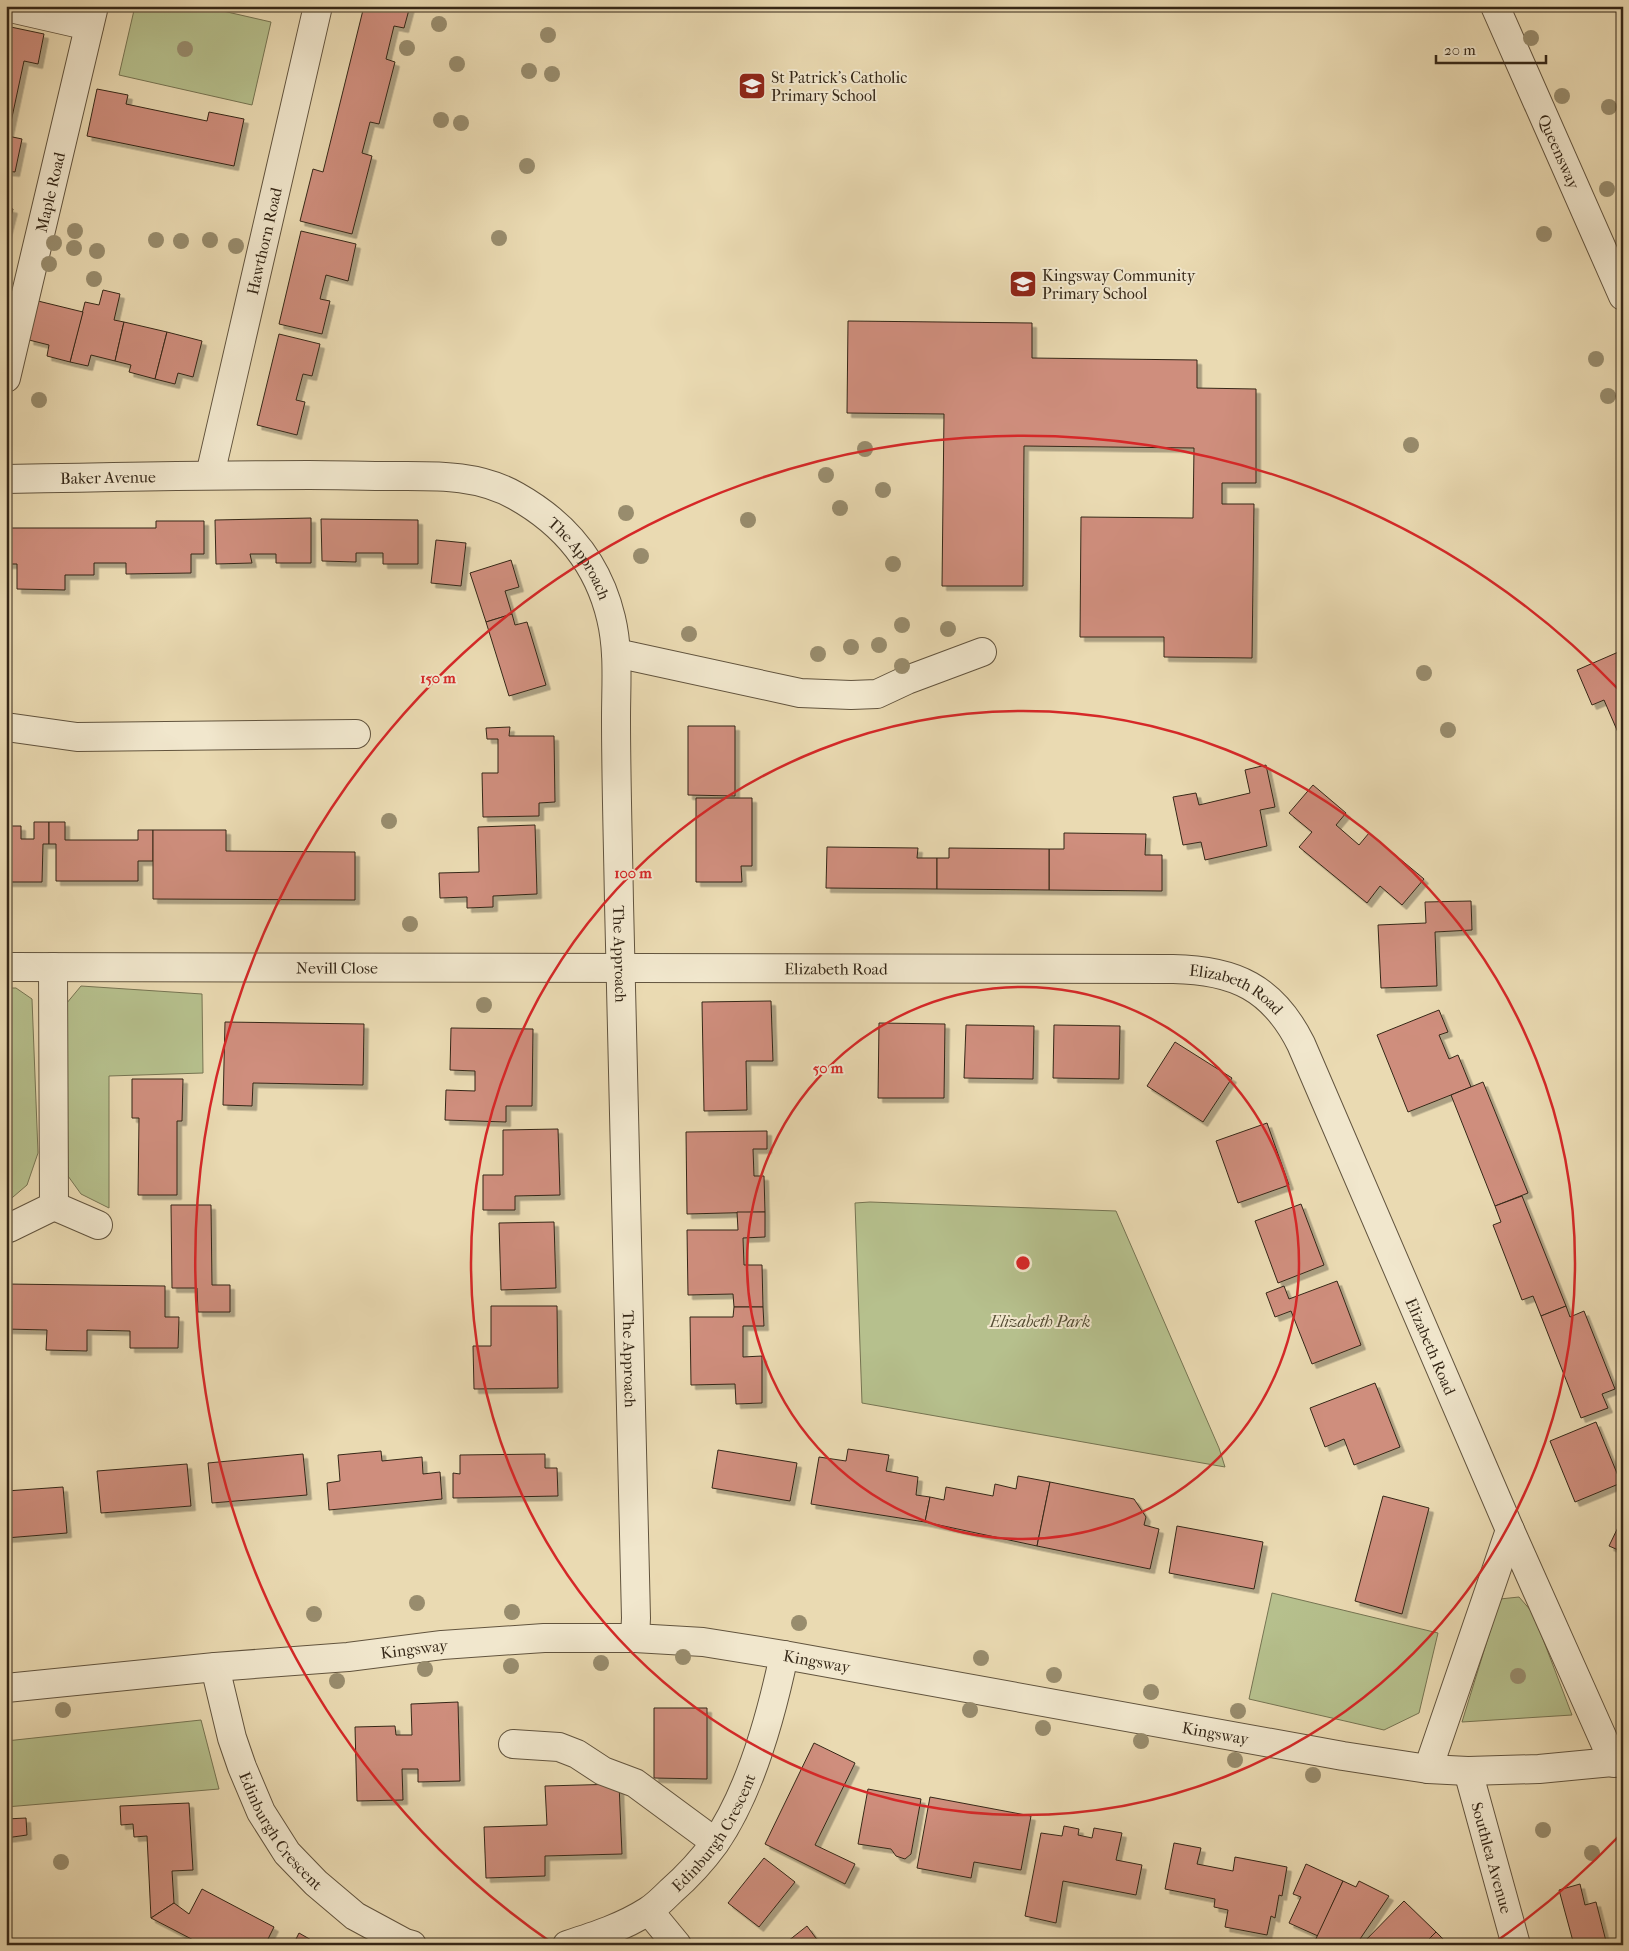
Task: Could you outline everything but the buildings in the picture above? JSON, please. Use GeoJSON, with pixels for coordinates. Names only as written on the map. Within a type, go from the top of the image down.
{"type":"FeatureCollection","features":[{"type":"Feature","properties":{"kind":"street","name":"Hawthorn Road"},"geometry":{"type":"LineString","coordinates":[[210,475],[318,6]]}},
{"type":"Feature","properties":{"kind":"street","name":"Queensway"},"geometry":{"type":"LineString","coordinates":[[1496,6],[1623,296]]}},
{"type":"Feature","properties":{"kind":"street"},"geometry":{"type":"LineString","coordinates":[[6,7],[91,16]]}},
{"type":"Feature","properties":{"kind":"street","name":"Maple Road"},"geometry":{"type":"LineString","coordinates":[[6,378],[91,16]]}},
{"type":"Feature","properties":{"kind":"street","name":"Baker Avenue"},"geometry":{"type":"LineString","coordinates":[[6,478],[210,475]]}},
{"type":"Feature","properties":{"kind":"street","name":"The Approach"},"geometry":{"type":"LineString","coordinates":[[210,475],[443,476],[482,481],[514,494],[545,515],[567,535],[586,557],[601,586],[611,615],[616,653],[635,1638]]}},
{"type":"Feature","properties":{"kind":"street"},"geometry":{"type":"LineString","coordinates":[[616,653],[800,694],[852,695],[877,694],[907,680],[982,652]]}},
{"type":"Feature","properties":{"kind":"street"},"geometry":{"type":"LineString","coordinates":[[6,727],[77,737],[356,734]]}},
{"type":"Feature","properties":{"kind":"street"},"geometry":{"type":"LineString","coordinates":[[53,966],[54,1206]]}},
{"type":"Feature","properties":{"kind":"street","name":"Nevill Close"},"geometry":{"type":"LineString","coordinates":[[6,967],[621,969]]}},
{"type":"Feature","properties":{"kind":"street","name":"Elizabeth Road"},"geometry":{"type":"LineString","coordinates":[[621,969],[1198,969],[1227,977],[1249,986],[1267,997],[1280,1009],[1291,1024],[1301,1044],[1510,1530],[1618,1762]]}},
{"type":"Feature","properties":{"kind":"street"},"geometry":{"type":"LineString","coordinates":[[9,1228],[54,1206],[98,1225]]}},
{"type":"Feature","properties":{"kind":"street"},"geometry":{"type":"LineString","coordinates":[[1428,1769],[1510,1530]]}},
{"type":"Feature","properties":{"kind":"street","name":"Kingsway"},"geometry":{"type":"LineString","coordinates":[[6,1688],[214,1667],[348,1657],[442,1645],[544,1638],[635,1638],[703,1642],[784,1655],[1343,1756],[1428,1769],[1468,1771],[1539,1769],[1618,1762]]}},
{"type":"Feature","properties":{"kind":"street","name":"Edinburgh Crescent"},"geometry":{"type":"LineString","coordinates":[[567,1945],[606,1932],[649,1911],[686,1878],[715,1842],[739,1798],[752,1769],[784,1655]]}},
{"type":"Feature","properties":{"kind":"street","name":"Edinburgh Crescent"},"geometry":{"type":"LineString","coordinates":[[214,1667],[232,1738],[242,1767],[261,1812],[286,1853],[316,1883],[356,1916],[412,1945]]}},
{"type":"Feature","properties":{"kind":"street"},"geometry":{"type":"LineString","coordinates":[[513,1744],[559,1747],[577,1754],[603,1771],[635,1783],[715,1842]]}},
{"type":"Feature","properties":{"kind":"street","name":"Southlea Avenue"},"geometry":{"type":"LineString","coordinates":[[1468,1771],[1516,1945]]}},
{"type":"Feature","properties":{"kind":"street"},"geometry":{"type":"LineString","coordinates":[[649,1911],[677,1945]]}},
{"type":"Feature","properties":{"kind":"green space"},"geometry":{"type":"Polygon","coordinates":[[[135,6],[201,6],[271,22],[252,105],[119,75],[135,6]]]}},
{"type":"Feature","properties":{"kind":"green space"},"geometry":{"type":"Polygon","coordinates":[[[81,986],[202,994],[203,1073],[109,1076],[109,1208],[81,1194],[68,1176],[66,1004],[81,986]]]}},
{"type":"Feature","properties":{"kind":"green space"},"geometry":{"type":"Polygon","coordinates":[[[6,988],[16,988],[32,999],[38,1153],[27,1185],[6,1203],[6,988]]]}},
{"type":"Feature","properties":{"kind":"green space","name":"Elizabeth Park"},"geometry":{"type":"Polygon","coordinates":[[[855,1203],[1116,1211],[1219,1448],[1225,1467],[862,1403],[855,1203]]]}},
{"type":"Feature","properties":{"kind":"green space"},"geometry":{"type":"Polygon","coordinates":[[[1272,1593],[1438,1633],[1419,1713],[1384,1730],[1249,1699],[1272,1593]]]}},
{"type":"Feature","properties":{"kind":"green space"},"geometry":{"type":"Polygon","coordinates":[[[1519,1597],[1533,1613],[1572,1715],[1462,1722],[1500,1599],[1519,1597]]]}},
{"type":"Feature","properties":{"kind":"green space"},"geometry":{"type":"Polygon","coordinates":[[[201,1720],[219,1789],[6,1807],[6,1741],[201,1720]]]}},
{"type":"Feature","properties":{"kind":"place","name":"St Patrick's Catholic Primary School"},"geometry":{"type":"Point","coordinates":[752,86]}},
{"type":"Feature","properties":{"kind":"place","name":"Kingsway Community Primary School"},"geometry":{"type":"Point","coordinates":[1023,284]}}]}
